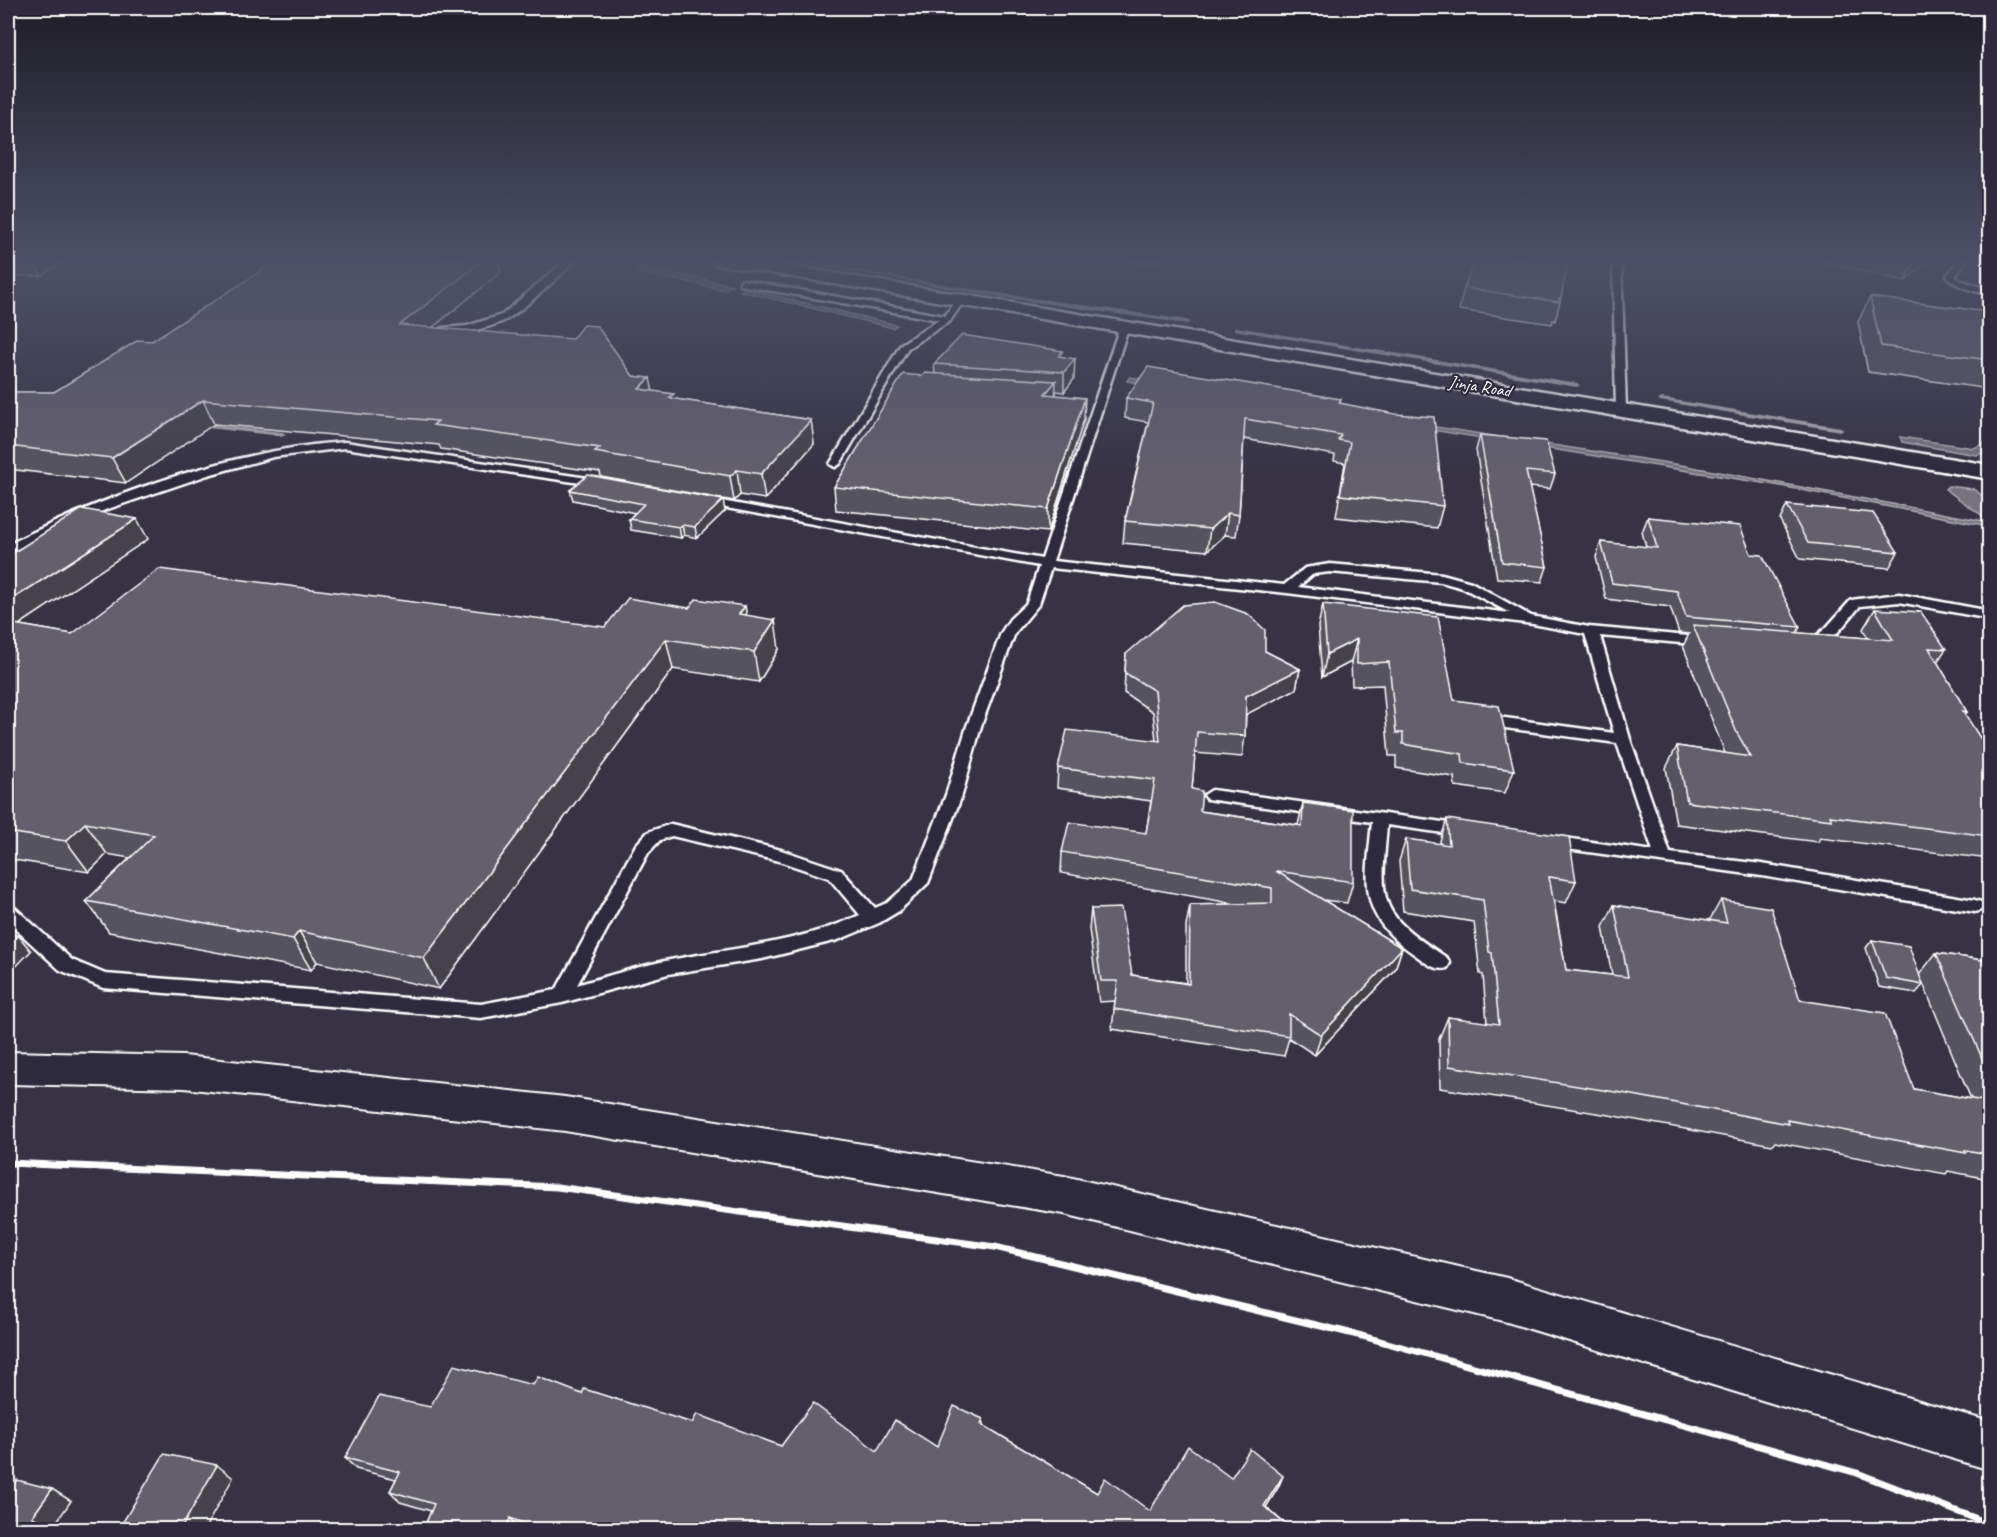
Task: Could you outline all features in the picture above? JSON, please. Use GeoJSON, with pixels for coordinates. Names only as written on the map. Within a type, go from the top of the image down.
{"type":"FeatureCollection","features":[{"type":"Feature","properties":{"kind":"highway","name":"Jinja Road"},"geometry":{"type":"LineString","coordinates":[[1146,332],[1989,472]]}},
{"type":"Feature","properties":{"kind":"street"},"geometry":{"type":"LineString","coordinates":[[8,1068],[184,1072],[565,1114],[1064,1195],[1507,1300],[1989,1446]]}},
{"type":"Feature","properties":{"kind":"lane"},"geometry":{"type":"LineString","coordinates":[[835,464],[904,346],[927,332]]}},
{"type":"Feature","properties":{"kind":"lane"},"geometry":{"type":"LineString","coordinates":[[8,912],[66,965],[103,981],[482,1011],[562,996],[668,967],[762,952],[838,933],[873,918],[893,907],[920,884],[954,795],[974,726],[1008,633],[1015,622],[1033,604],[1048,564],[1094,399],[1121,332]]}},
{"type":"Feature","properties":{"kind":"lane"},"geometry":{"type":"LineString","coordinates":[[1619,332],[1621,410]]}},
{"type":"Feature","properties":{"kind":"lane"},"geometry":{"type":"LineString","coordinates":[[8,550],[35,535],[127,498],[223,466],[311,446],[345,445],[555,474],[613,485]]}},
{"type":"Feature","properties":{"kind":"lane"},"geometry":{"type":"LineString","coordinates":[[696,500],[1048,564],[1287,589],[1533,620],[1589,631],[1715,642]]}},
{"type":"Feature","properties":{"kind":"lane"},"geometry":{"type":"LineString","coordinates":[[1287,589],[1309,571],[1330,567],[1442,578],[1484,593],[1533,620]]}},
{"type":"Feature","properties":{"kind":"lane"},"geometry":{"type":"LineString","coordinates":[[1794,649],[1806,650],[1831,631],[1856,603],[1899,598],[1989,615]]}},
{"type":"Feature","properties":{"kind":"lane"},"geometry":{"type":"LineString","coordinates":[[1589,631],[1593,635],[1623,739],[1664,858]]}},
{"type":"Feature","properties":{"kind":"lane"},"geometry":{"type":"LineString","coordinates":[[1465,718],[1623,739]]}},
{"type":"Feature","properties":{"kind":"lane"},"geometry":{"type":"LineString","coordinates":[[1212,795],[1486,833]]}},
{"type":"Feature","properties":{"kind":"lane"},"geometry":{"type":"LineString","coordinates":[[1380,818],[1376,895],[1383,916],[1407,939],[1441,963]]}},
{"type":"Feature","properties":{"kind":"lane"},"geometry":{"type":"LineString","coordinates":[[562,996],[642,849],[654,836],[671,830],[781,856],[835,873],[873,918]]}},
{"type":"Feature","properties":{"kind":"lane"},"geometry":{"type":"LineString","coordinates":[[1534,840],[1762,870],[1975,906]]}},
{"type":"Feature","properties":{"kind":"shaded area"},"geometry":{"type":"Polygon","coordinates":[[[1130,377],[1681,465],[1984,521],[1984,517],[1945,489],[1948,486],[1973,489],[1989,500],[1989,526],[1775,485],[1127,381],[1130,377]]]}},
{"type":"Feature","properties":{"kind":"shaded area"},"geometry":{"type":"Polygon","coordinates":[[[1900,437],[1974,448],[1983,444],[1989,437],[1989,452],[1976,455],[1902,442],[1900,437]]]}},
{"type":"Feature","properties":{"kind":"building"},"geometry":{"type":"Polygon","coordinates":[[[166,332],[483,332],[572,339],[578,332],[601,332],[633,376],[650,378],[639,389],[674,394],[669,398],[811,420],[761,474],[737,470],[730,476],[595,452],[600,448],[433,425],[438,421],[203,400],[112,458],[8,446],[8,392],[54,392],[138,340],[152,341],[166,332]]]}},
{"type":"Feature","properties":{"kind":"building"},"geometry":{"type":"Polygon","coordinates":[[[1878,332],[1989,332],[1989,360],[1881,346],[1878,332]]]}},
{"type":"Feature","properties":{"kind":"building"},"geometry":{"type":"Polygon","coordinates":[[[962,335],[1063,351],[1059,356],[1075,359],[1064,372],[934,364],[962,335]]]}},
{"type":"Feature","properties":{"kind":"building"},"geometry":{"type":"Polygon","coordinates":[[[1148,367],[1341,399],[1339,403],[1395,414],[1434,417],[1443,506],[1340,495],[1350,442],[1338,440],[1341,435],[1245,419],[1239,515],[1228,513],[1210,529],[1125,521],[1153,403],[1126,398],[1148,367]]]}},
{"type":"Feature","properties":{"kind":"building"},"geometry":{"type":"Polygon","coordinates":[[[925,373],[1056,381],[1045,394],[1085,398],[1048,509],[834,487],[903,374],[922,376],[925,373]]]}},
{"type":"Feature","properties":{"kind":"building"},"geometry":{"type":"Polygon","coordinates":[[[1480,435],[1546,441],[1555,474],[1526,471],[1547,567],[1502,562],[1480,435]]]}},
{"type":"Feature","properties":{"kind":"building"},"geometry":{"type":"Polygon","coordinates":[[[588,475],[723,500],[695,527],[682,525],[679,527],[629,519],[644,504],[570,490],[588,475]]]}},
{"type":"Feature","properties":{"kind":"building"},"geometry":{"type":"Polygon","coordinates":[[[1787,505],[1873,513],[1898,552],[1808,543],[1787,505]]]}},
{"type":"Feature","properties":{"kind":"building"},"geometry":{"type":"Polygon","coordinates":[[[82,509],[137,519],[8,602],[8,556],[82,509]]]}},
{"type":"Feature","properties":{"kind":"building"},"geometry":{"type":"Polygon","coordinates":[[[1648,517],[1740,526],[1751,554],[1762,555],[1800,627],[1686,617],[1677,591],[1612,583],[1601,542],[1657,548],[1648,517]]]}},
{"type":"Feature","properties":{"kind":"building"},"geometry":{"type":"Polygon","coordinates":[[[159,569],[605,627],[628,598],[689,608],[696,599],[745,606],[739,614],[775,620],[754,652],[666,639],[424,958],[299,931],[293,939],[86,901],[154,835],[85,823],[66,841],[8,832],[8,623],[72,634],[159,569]]]}},
{"type":"Feature","properties":{"kind":"building"},"geometry":{"type":"Polygon","coordinates":[[[1215,602],[1248,614],[1265,630],[1265,651],[1300,669],[1246,696],[1245,736],[1197,732],[1192,789],[1202,791],[1200,811],[1302,826],[1303,803],[1353,810],[1353,882],[1276,871],[1402,948],[1321,1035],[1289,1014],[1289,1036],[1114,1009],[1118,981],[1101,981],[1091,909],[1121,908],[1132,975],[1189,984],[1190,905],[1272,903],[1272,888],[1062,852],[1069,822],[1146,833],[1155,780],[1058,768],[1067,730],[1160,741],[1155,691],[1125,673],[1126,654],[1183,605],[1215,602]]]}},
{"type":"Feature","properties":{"kind":"building"},"geometry":{"type":"Polygon","coordinates":[[[1323,604],[1438,617],[1454,700],[1499,706],[1514,770],[1463,763],[1462,754],[1403,744],[1403,733],[1396,733],[1389,662],[1357,664],[1357,639],[1327,654],[1323,604]]]}},
{"type":"Feature","properties":{"kind":"building"},"geometry":{"type":"Polygon","coordinates":[[[1875,609],[1921,612],[1946,649],[1929,648],[1967,712],[1963,711],[1989,752],[1989,836],[1830,816],[1832,820],[1687,802],[1677,746],[1751,757],[1737,733],[1693,625],[1893,640],[1875,609]]]}},
{"type":"Feature","properties":{"kind":"building"},"geometry":{"type":"Polygon","coordinates":[[[1447,819],[1569,837],[1576,881],[1549,877],[1566,970],[1628,977],[1614,905],[1727,923],[1721,900],[1771,908],[1800,1000],[1885,1013],[1914,1089],[1989,1102],[1989,1154],[1965,1150],[1966,1153],[1787,1120],[1789,1124],[1622,1093],[1449,1066],[1448,1017],[1499,1024],[1492,953],[1489,952],[1483,900],[1410,889],[1406,839],[1449,845],[1447,819]]]}},
{"type":"Feature","properties":{"kind":"building"},"geometry":{"type":"Polygon","coordinates":[[[8,934],[18,935],[8,946],[8,934]]]}},
{"type":"Feature","properties":{"kind":"building"},"geometry":{"type":"Polygon","coordinates":[[[1872,940],[1909,946],[1923,985],[1886,978],[1872,940]]]}},
{"type":"Feature","properties":{"kind":"building"},"geometry":{"type":"Polygon","coordinates":[[[1936,953],[1989,961],[1989,1074],[1936,953]]]}},
{"type":"Feature","properties":{"kind":"building"},"geometry":{"type":"Polygon","coordinates":[[[454,1365],[533,1385],[538,1377],[582,1394],[584,1389],[692,1423],[697,1414],[781,1446],[813,1403],[877,1451],[895,1420],[937,1447],[954,1406],[983,1419],[981,1424],[1097,1493],[1105,1478],[1150,1511],[1188,1446],[1231,1478],[1250,1449],[1283,1476],[1264,1506],[1292,1530],[541,1530],[510,1518],[506,1530],[423,1530],[434,1504],[390,1491],[400,1472],[345,1458],[379,1396],[430,1407],[454,1365]]]}},
{"type":"Feature","properties":{"kind":"building"},"geometry":{"type":"Polygon","coordinates":[[[164,1454],[217,1465],[180,1530],[118,1530],[164,1454]]]}},
{"type":"Feature","properties":{"kind":"building"},"geometry":{"type":"Polygon","coordinates":[[[17,1480],[52,1489],[32,1517],[65,1530],[8,1530],[8,1482],[14,1484],[17,1480]]]}},
{"type":"Feature","properties":{"kind":"building"},"geometry":{"type":"Polygon","coordinates":[[[1320,1523],[1333,1530],[1319,1530],[1320,1523]]]}},
{"type":"Feature","properties":{"kind":"waterway"},"geometry":{"type":"LineString","coordinates":[[1253,332],[1577,385]]}},
{"type":"Feature","properties":{"kind":"waterway"},"geometry":{"type":"LineString","coordinates":[[1662,400],[1840,429]]}},
{"type":"Feature","properties":{"kind":"waterway"},"geometry":{"type":"LineString","coordinates":[[199,425],[282,434]]}},
{"type":"Feature","properties":{"kind":"railway"},"geometry":{"type":"LineString","coordinates":[[8,1163],[557,1187],[995,1247],[1362,1336],[1857,1473],[1990,1524]]}}]}
